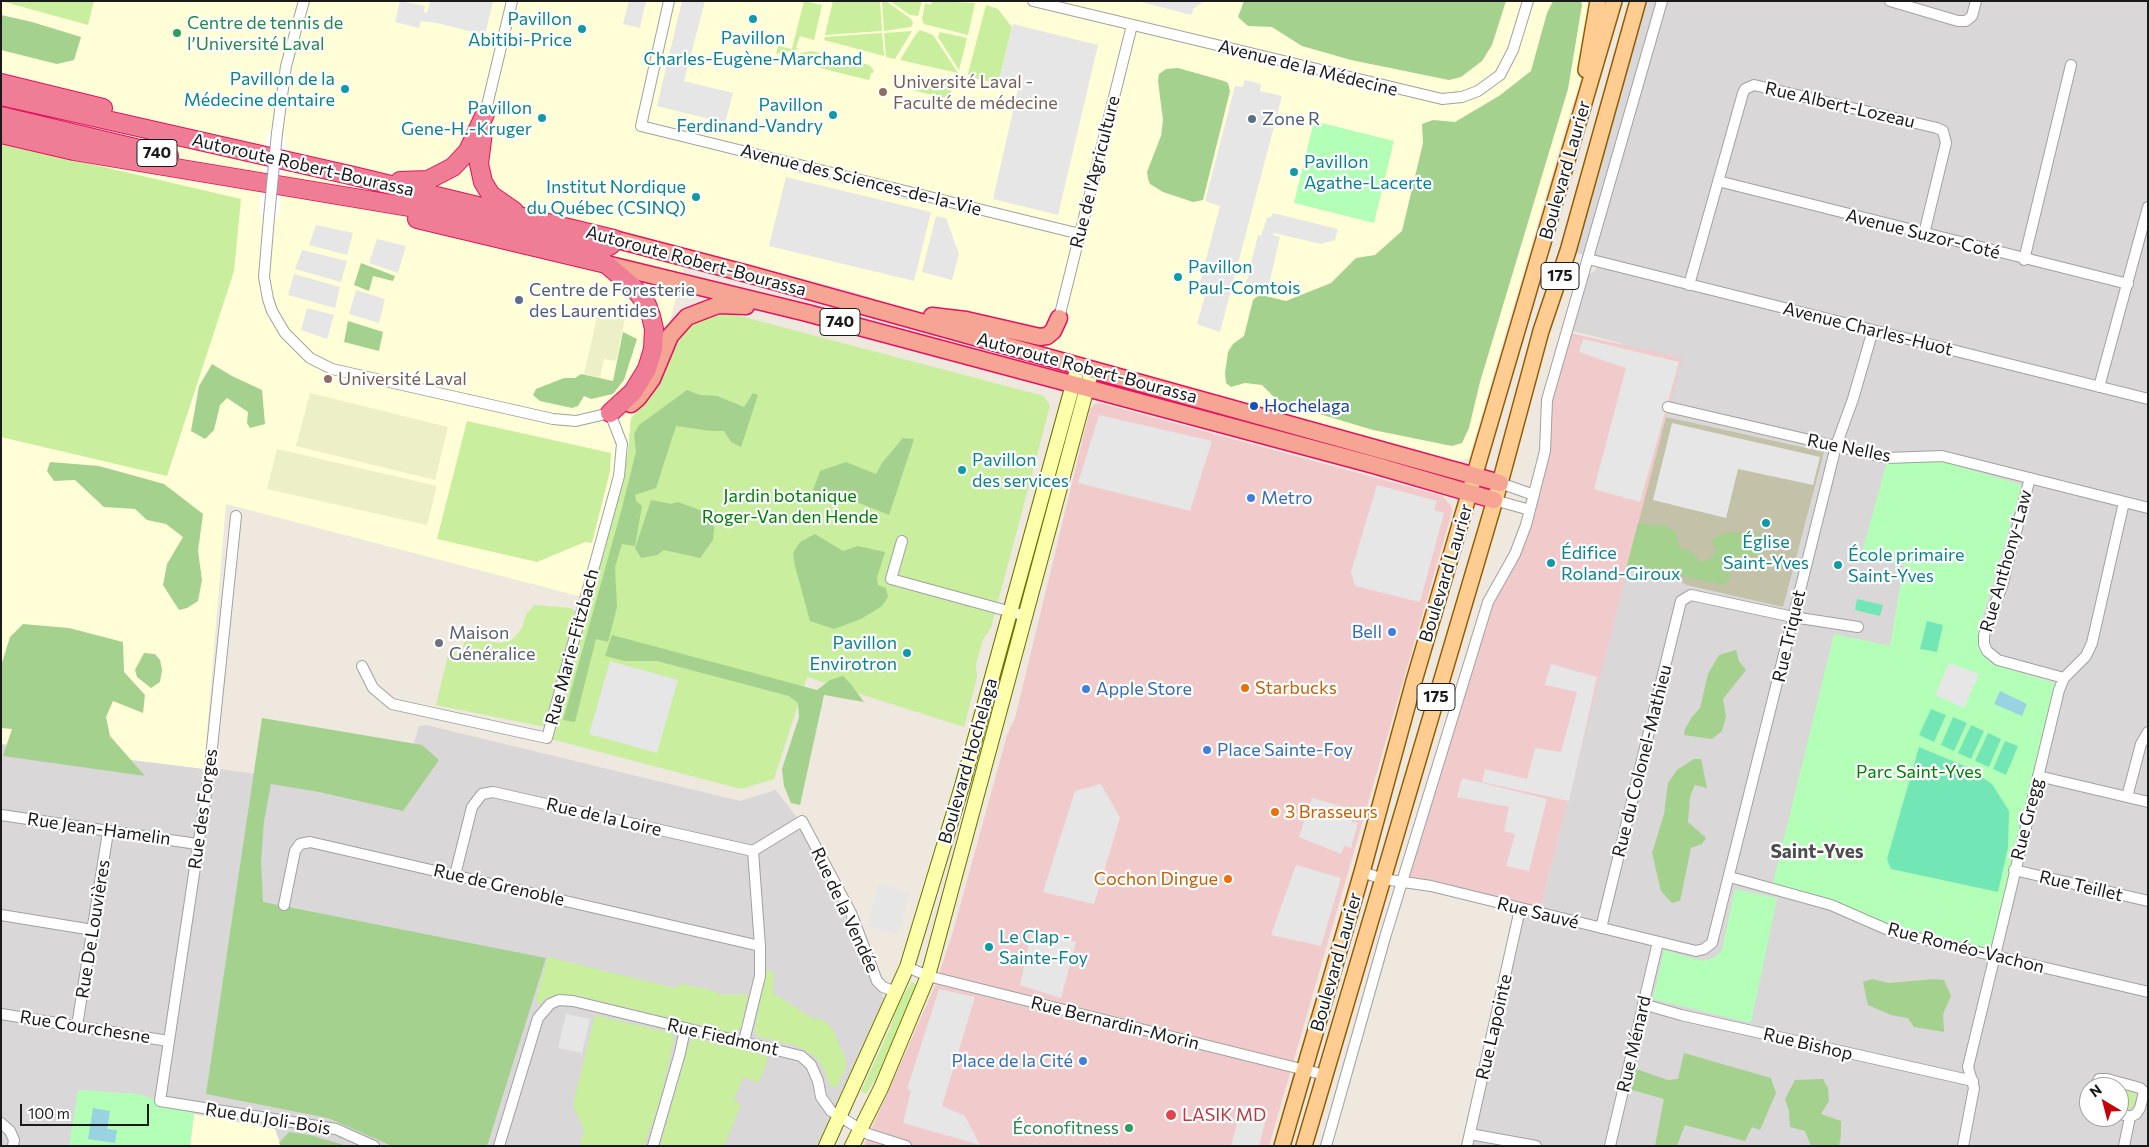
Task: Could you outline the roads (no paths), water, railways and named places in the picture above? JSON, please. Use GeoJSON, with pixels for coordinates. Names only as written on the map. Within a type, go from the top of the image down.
{"type":"FeatureCollection","features":[{"type":"Feature","properties":{"kind":"highway"},"geometry":{"type":"LineString","coordinates":[[1,83],[73,100],[244,152]]}},
{"type":"Feature","properties":{"kind":"highway","name":"Autoroute Robert-Bourassa"},"geometry":{"type":"LineString","coordinates":[[1,96],[354,176],[614,239],[803,289],[1475,475],[1500,484]]}},
{"type":"Feature","properties":{"kind":"highway"},"geometry":{"type":"LineString","coordinates":[[354,176],[403,181],[428,180],[439,176],[456,165],[468,151],[485,114]]}},
{"type":"Feature","properties":{"kind":"highway"},"geometry":{"type":"LineString","coordinates":[[485,114],[479,161],[481,178],[494,197],[525,217]]}},
{"type":"Feature","properties":{"kind":"highway","name":"Autoroute Robert-Bourassa"},"geometry":{"type":"LineString","coordinates":[[1,116],[312,192],[406,217],[807,313],[1494,500]]}},
{"type":"Feature","properties":{"kind":"highway"},"geometry":{"type":"LineString","coordinates":[[1,134],[74,151],[463,216],[602,250],[610,245],[614,239]]}},
{"type":"Feature","properties":{"kind":"highway"},"geometry":{"type":"LineString","coordinates":[[606,264],[641,297],[651,316],[654,329],[653,349],[647,369],[633,392],[610,413]]}},
{"type":"Feature","properties":{"kind":"highway"},"geometry":{"type":"LineString","coordinates":[[803,289],[945,318],[998,326],[1040,337],[1047,336],[1053,331],[1059,318]]}},
{"type":"Feature","properties":{"kind":"highway"},"geometry":{"type":"LineString","coordinates":[[610,413],[627,407],[638,398],[652,379],[670,336],[687,317],[696,312],[718,305],[734,304],[807,313]]}},
{"type":"Feature","properties":{"kind":"main road"},"geometry":{"type":"LineString","coordinates":[[1579,121],[1598,1]]}},
{"type":"Feature","properties":{"kind":"main road","name":"Boulevard Laurier"},"geometry":{"type":"LineString","coordinates":[[1282,1146],[1362,872],[1414,680],[1614,1]]}},
{"type":"Feature","properties":{"kind":"main road","name":"Boulevard Laurier"},"geometry":{"type":"LineString","coordinates":[[1304,1146],[1500,484],[1542,331],[1568,251],[1638,1]]}},
{"type":"Feature","properties":{"kind":"main road","name":"Boulevard Hochelaga"},"geometry":{"type":"LineString","coordinates":[[852,1146],[881,1088],[928,976],[1026,616],[1085,368]]}},
{"type":"Feature","properties":{"kind":"main road","name":"Boulevard Hochelaga"},"geometry":{"type":"LineString","coordinates":[[826,1146],[907,967],[962,786],[1010,612],[1080,388]]}},
{"type":"Feature","properties":{"kind":"street"},"geometry":{"type":"LineString","coordinates":[[304,1],[286,66],[277,133],[264,277],[272,311],[292,342],[320,364],[332,369],[553,419],[576,421],[610,413]]}},
{"type":"Feature","properties":{"kind":"street"},"geometry":{"type":"LineString","coordinates":[[485,114],[512,1]]}},
{"type":"Feature","properties":{"kind":"street","name":"Avenue des Sciences-de-la-Vie"},"geometry":{"type":"LineString","coordinates":[[669,1],[641,126],[1080,234]]}},
{"type":"Feature","properties":{"kind":"street","name":"Avenue de la Médecine"},"geometry":{"type":"LineString","coordinates":[[1034,1],[1422,96],[1451,99],[1478,91],[1500,75],[1513,50],[1528,1]]}},
{"type":"Feature","properties":{"kind":"street"},"geometry":{"type":"LineString","coordinates":[[1326,1146],[1403,881],[1488,602],[1515,554],[1530,510],[1545,451],[1547,400],[1662,1]]}},
{"type":"Feature","properties":{"kind":"street"},"geometry":{"type":"LineString","coordinates":[[1890,1],[1958,21],[1966,21],[1972,16],[1976,1]]}},
{"type":"Feature","properties":{"kind":"street","name":"Rue de l'Agriculture"},"geometry":{"type":"LineString","coordinates":[[1059,318],[1132,25]]}},
{"type":"Feature","properties":{"kind":"street"},"geometry":{"type":"LineString","coordinates":[[2024,260],[2071,65]]}},
{"type":"Feature","properties":{"kind":"street","name":"Rue Albert-Lozeau"},"geometry":{"type":"LineString","coordinates":[[1689,285],[1743,94],[1745,89],[1754,84],[1937,128],[1942,131],[1946,142],[1924,234]]}},
{"type":"Feature","properties":{"kind":"street","name":"Avenue Suzor-Coté"},"geometry":{"type":"LineString","coordinates":[[1718,181],[2024,260],[2128,284]]}},
{"type":"Feature","properties":{"kind":"street"},"geometry":{"type":"LineString","coordinates":[[2099,387],[2148,207]]}},
{"type":"Feature","properties":{"kind":"street","name":"Avenue Charles-Huot"},"geometry":{"type":"LineString","coordinates":[[1588,259],[2148,399]]}},
{"type":"Feature","properties":{"kind":"street","name":"Rue Triquet"},"geometry":{"type":"LineString","coordinates":[[1712,943],[1836,446],[1853,399],[1873,330]]}},
{"type":"Feature","properties":{"kind":"street","name":"Rue Nelles"},"geometry":{"type":"LineString","coordinates":[[1668,407],[1887,458],[1942,456],[2148,508]]}},
{"type":"Feature","properties":{"kind":"street","name":"Rue Marie-Fitzbach"},"geometry":{"type":"LineString","coordinates":[[362,666],[372,688],[392,704],[547,738],[619,476],[622,444],[610,413]]}},
{"type":"Feature","properties":{"kind":"street","name":"Rue Anthony-Law"},"geometry":{"type":"LineString","coordinates":[[2030,478],[2002,586],[1984,635],[1984,644],[1987,651],[1998,660],[2064,678]]}},
{"type":"Feature","properties":{"kind":"street"},"geometry":{"type":"LineString","coordinates":[[1500,484],[1534,494]]}},
{"type":"Feature","properties":{"kind":"street","name":"Boulevard Laurier"},"geometry":{"type":"LineString","coordinates":[[1494,500],[1530,510]]}},
{"type":"Feature","properties":{"kind":"street","name":"Rue Gregg"},"geometry":{"type":"LineString","coordinates":[[1963,1146],[1974,1088],[1968,1067],[2014,870],[2059,690],[2064,678],[2086,656],[2092,643],[2124,502]]}},
{"type":"Feature","properties":{"kind":"street","name":"Rue des Forges"},"geometry":{"type":"LineString","coordinates":[[160,1101],[210,767],[236,516]]}},
{"type":"Feature","properties":{"kind":"street"},"geometry":{"type":"LineString","coordinates":[[902,541],[891,579],[1026,616]]}},
{"type":"Feature","properties":{"kind":"street","name":"Rue du Colonel-Mathieu"},"geometry":{"type":"LineString","coordinates":[[1601,928],[1681,601],[1691,596],[1793,617]]}},
{"type":"Feature","properties":{"kind":"street"},"geometry":{"type":"LineString","coordinates":[[1793,617],[1858,627]]}},
{"type":"Feature","properties":{"kind":"street"},"geometry":{"type":"LineString","coordinates":[[2127,797],[2141,744],[2148,732]]}},
{"type":"Feature","properties":{"kind":"street"},"geometry":{"type":"LineString","coordinates":[[2038,776],[2148,802]]}},
{"type":"Feature","properties":{"kind":"street","name":"Rue de la Loire"},"geometry":{"type":"LineString","coordinates":[[455,874],[472,807],[482,794],[493,792],[753,852]]}},
{"type":"Feature","properties":{"kind":"street","name":"Rue Jean-Hamelin"},"geometry":{"type":"LineString","coordinates":[[1,815],[197,844]]}},
{"type":"Feature","properties":{"kind":"street","name":"Rue de la Vendée"},"geometry":{"type":"LineString","coordinates":[[753,852],[802,821],[851,913],[877,980],[883,986],[896,992]]}},
{"type":"Feature","properties":{"kind":"street","name":"Rue De Louvières"},"geometry":{"type":"LineString","coordinates":[[77,1026],[108,832]]}},
{"type":"Feature","properties":{"kind":"street","name":"Rue de Grenoble"},"geometry":{"type":"LineString","coordinates":[[284,905],[295,851],[300,844],[310,842],[760,946]]}},
{"type":"Feature","properties":{"kind":"street"},"geometry":{"type":"LineString","coordinates":[[744,1041],[760,976],[760,946],[753,852]]}},
{"type":"Feature","properties":{"kind":"street","name":"Rue Teillet"},"geometry":{"type":"LineString","coordinates":[[2014,870],[2148,902]]}},
{"type":"Feature","properties":{"kind":"street","name":"Rue Sauvé"},"geometry":{"type":"LineString","coordinates":[[1362,872],[1383,879],[1403,881],[1696,950],[1704,949],[1712,943]]}},
{"type":"Feature","properties":{"kind":"street","name":"Rue Roméo-Vachon"},"geometry":{"type":"LineString","coordinates":[[1730,877],[1831,905],[1893,932],[2148,992]]}},
{"type":"Feature","properties":{"kind":"street","name":"Rue Lapointe"},"geometry":{"type":"LineString","coordinates":[[1467,1146],[1520,908]]}},
{"type":"Feature","properties":{"kind":"street"},"geometry":{"type":"LineString","coordinates":[[1,915],[93,930]]}},
{"type":"Feature","properties":{"kind":"street","name":"Rue Ménard"},"geometry":{"type":"LineString","coordinates":[[1610,1146],[1658,942]]}},
{"type":"Feature","properties":{"kind":"street","name":"Rue Bernardin-Morin"},"geometry":{"type":"LineString","coordinates":[[907,967],[928,976],[1304,1072],[1325,1075]]}},
{"type":"Feature","properties":{"kind":"street","name":"Rue Fiedmont"},"geometry":{"type":"LineString","coordinates":[[499,1146],[538,1018],[550,1004],[559,1000],[573,1001],[801,1056],[811,1065],[826,1106],[859,1129],[906,1146]]}},
{"type":"Feature","properties":{"kind":"street","name":"Rue Bishop"},"geometry":{"type":"LineString","coordinates":[[1643,1004],[1681,1015],[1973,1080]]}},
{"type":"Feature","properties":{"kind":"street","name":"Rue Courchesne"},"geometry":{"type":"LineString","coordinates":[[1,1014],[168,1041]]}},
{"type":"Feature","properties":{"kind":"street"},"geometry":{"type":"LineString","coordinates":[[654,1146],[685,1029]]}},
{"type":"Feature","properties":{"kind":"street"},"geometry":{"type":"LineString","coordinates":[[2124,1146],[2130,1117],[2136,1114],[2140,1108],[2144,1095],[2140,1088],[2129,1086]]}},
{"type":"Feature","properties":{"kind":"street","name":"Rue du Joli-Bois"},"geometry":{"type":"LineString","coordinates":[[160,1101],[336,1129],[374,1146]]}},
{"type":"Feature","properties":{"kind":"street"},"geometry":{"type":"LineString","coordinates":[[1,1123],[10,1131],[14,1140],[13,1146]]}},
{"type":"Feature","properties":{"kind":"street"},"geometry":{"type":"LineString","coordinates":[[1470,1134],[1536,1146]]}},
{"type":"Feature","properties":{"kind":"water"},"geometry":{"type":"Polygon","coordinates":[[[2000,691],[2027,704],[2022,716],[1994,704],[2000,691]]]}},
{"type":"Feature","properties":{"kind":"water"},"geometry":{"type":"Polygon","coordinates":[[[93,1108],[110,1111],[107,1129],[117,1130],[115,1143],[88,1139],[93,1108]]]}},
{"type":"Feature","properties":{"kind":"place","name":"Pavillon Charles-Eugène-Marchand"},"geometry":{"type":"Point","coordinates":[753,19]}},
{"type":"Feature","properties":{"kind":"place","name":"Pavillon Abitibi-Price"},"geometry":{"type":"Point","coordinates":[582,29]}},
{"type":"Feature","properties":{"kind":"place","name":"Centre de tennis de l’Université Laval"},"geometry":{"type":"Point","coordinates":[177,33]}},
{"type":"Feature","properties":{"kind":"place","name":"Pavillon de la Médecine dentaire"},"geometry":{"type":"Point","coordinates":[345,89]}},
{"type":"Feature","properties":{"kind":"place","name":"Université Laval - Faculté de médecine"},"geometry":{"type":"Point","coordinates":[883,92]}},
{"type":"Feature","properties":{"kind":"place","name":"Pavillon Ferdinand-Vandry"},"geometry":{"type":"Point","coordinates":[833,115]}},
{"type":"Feature","properties":{"kind":"place","name":"Pavillon Gene-H.-Kruger"},"geometry":{"type":"Point","coordinates":[542,118]}},
{"type":"Feature","properties":{"kind":"place","name":"Zone R"},"geometry":{"type":"Point","coordinates":[1252,119]}},
{"type":"Feature","properties":{"kind":"place","name":"Pavillon Agathe-Lacerte"},"geometry":{"type":"Point","coordinates":[1294,172]}},
{"type":"Feature","properties":{"kind":"place","name":"Institut Nordique du Québec (CSINQ)"},"geometry":{"type":"Point","coordinates":[696,197]}},
{"type":"Feature","properties":{"kind":"place","name":"Pavillon Paul-Comtois"},"geometry":{"type":"Point","coordinates":[1178,277]}},
{"type":"Feature","properties":{"kind":"place","name":"Centre de Foresterie des Laurentides"},"geometry":{"type":"Point","coordinates":[519,300]}},
{"type":"Feature","properties":{"kind":"place","name":"Université Laval"},"geometry":{"type":"Point","coordinates":[328,379]}},
{"type":"Feature","properties":{"kind":"place","name":"Hochelaga"},"geometry":{"type":"Point","coordinates":[1254,406]}},
{"type":"Feature","properties":{"kind":"place","name":"Pavillon des services"},"geometry":{"type":"Point","coordinates":[962,470]}},
{"type":"Feature","properties":{"kind":"place","name":"Metro"},"geometry":{"type":"Point","coordinates":[1251,498]}},
{"type":"Feature","properties":{"kind":"place","name":"Église Saint-Yves"},"geometry":{"type":"Point","coordinates":[1766,523]}},
{"type":"Feature","properties":{"kind":"place","name":"Édifice Roland-Giroux"},"geometry":{"type":"Point","coordinates":[1551,563]}},
{"type":"Feature","properties":{"kind":"place","name":"École primaire Saint-Yves"},"geometry":{"type":"Point","coordinates":[1838,565]}},
{"type":"Feature","properties":{"kind":"place","name":"Bell"},"geometry":{"type":"Point","coordinates":[1392,632]}},
{"type":"Feature","properties":{"kind":"place","name":"Maison Généralice"},"geometry":{"type":"Point","coordinates":[439,643]}},
{"type":"Feature","properties":{"kind":"place","name":"Pavillon Envirotron"},"geometry":{"type":"Point","coordinates":[907,653]}},
{"type":"Feature","properties":{"kind":"place","name":"Starbucks"},"geometry":{"type":"Point","coordinates":[1245,688]}},
{"type":"Feature","properties":{"kind":"place","name":"Apple Store"},"geometry":{"type":"Point","coordinates":[1086,689]}},
{"type":"Feature","properties":{"kind":"place","name":"Place Sainte-Foy"},"geometry":{"type":"Point","coordinates":[1207,750]}},
{"type":"Feature","properties":{"kind":"place","name":"3 Brasseurs"},"geometry":{"type":"Point","coordinates":[1275,812]}},
{"type":"Feature","properties":{"kind":"place","name":"Cochon Dingue"},"geometry":{"type":"Point","coordinates":[1228,879]}},
{"type":"Feature","properties":{"kind":"place","name":"Le Clap - Sainte-Foy"},"geometry":{"type":"Point","coordinates":[989,947]}},
{"type":"Feature","properties":{"kind":"place","name":"Place de la Cité"},"geometry":{"type":"Point","coordinates":[1083,1061]}},
{"type":"Feature","properties":{"kind":"place","name":"LASIK MD"},"geometry":{"type":"Point","coordinates":[1171,1115]}},
{"type":"Feature","properties":{"kind":"place","name":"Éconofitness"},"geometry":{"type":"Point","coordinates":[1129,1128]}},
{"type":"Feature","properties":{"kind":"district","name":"Saint-Yves"},"geometry":{"type":"Point","coordinates":[1817,852]}},
{"type":"Feature","properties":{"kind":"park label","name":"Jardin botanique Roger-Van den Hende"},"geometry":{"type":"Point","coordinates":[790,506]}},
{"type":"Feature","properties":{"kind":"park label","name":"Parc Saint-Yves"},"geometry":{"type":"Point","coordinates":[1919,772]}}]}
